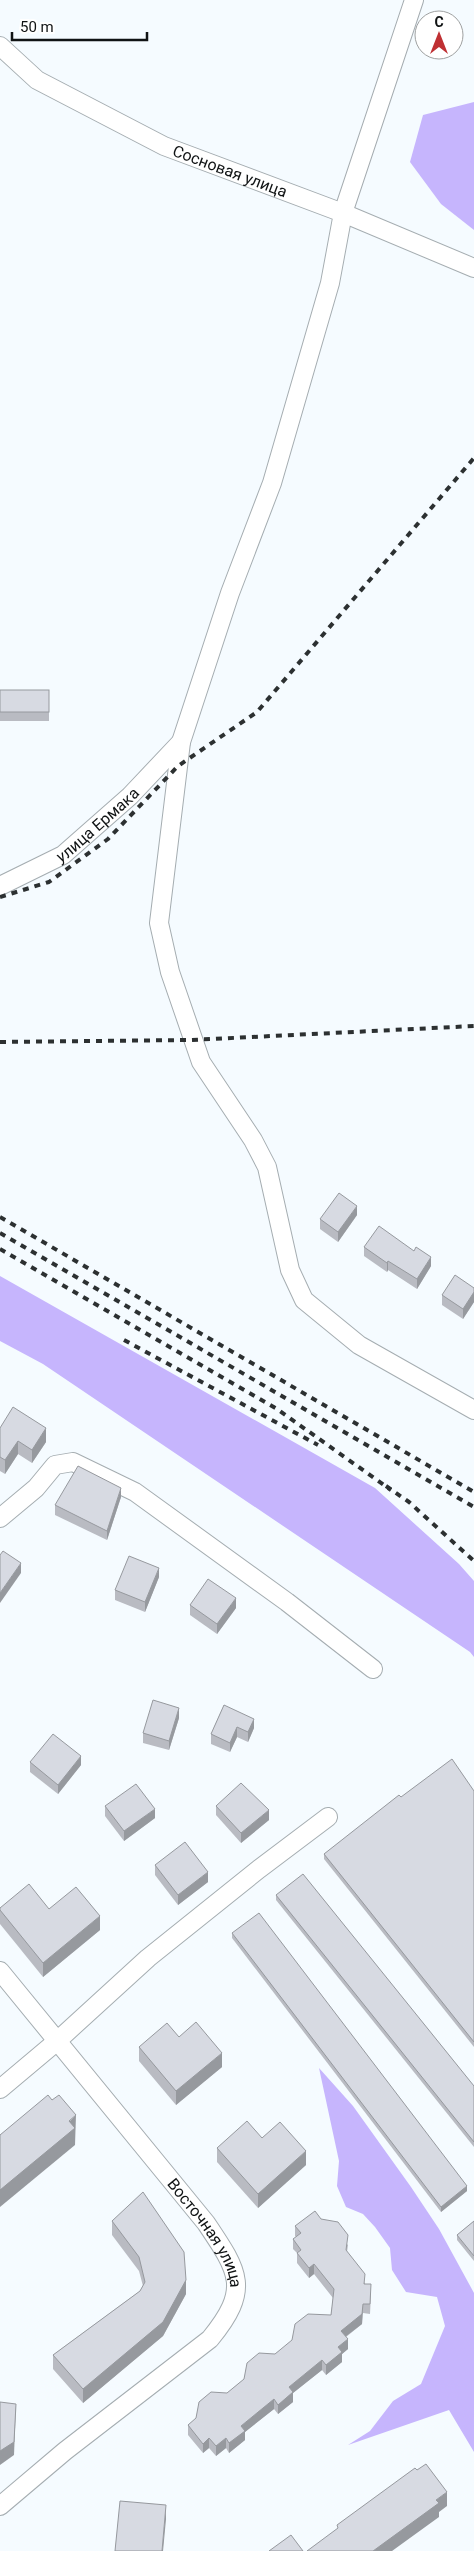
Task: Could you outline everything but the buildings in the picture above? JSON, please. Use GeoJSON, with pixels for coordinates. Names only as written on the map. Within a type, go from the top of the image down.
{"type":"FeatureCollection","features":[{"type":"Feature","properties":{"kind":"street"},"geometry":{"type":"LineString","coordinates":[[414,0],[343,213],[330,283],[272,483],[230,593],[181,742],[159,923],[170,972],[191,1040],[201,1062],[252,1140],[267,1167],[290,1270],[304,1300],[359,1346],[474,1410]]}},
{"type":"Feature","properties":{"kind":"street","name":"Сосновая улица"},"geometry":{"type":"LineString","coordinates":[[0,46],[37,80],[164,146],[343,213],[474,268]]}},
{"type":"Feature","properties":{"kind":"street","name":"улица Ермака"},"geometry":{"type":"LineString","coordinates":[[0,886],[63,855],[130,796],[181,742]]}},
{"type":"Feature","properties":{"kind":"street"},"geometry":{"type":"LineString","coordinates":[[0,1518],[36,1488],[55,1465],[73,1462],[135,1492],[286,1602],[373,1669]]}},
{"type":"Feature","properties":{"kind":"street"},"geometry":{"type":"LineString","coordinates":[[0,2089],[56,2042],[148,1958],[259,1869],[328,1817]]}},
{"type":"Feature","properties":{"kind":"street","name":"Восточная улица"},"geometry":{"type":"LineString","coordinates":[[0,1972],[206,2223],[230,2259],[236,2277],[237,2295],[228,2316],[210,2339],[65,2451],[0,2506]]}},
{"type":"Feature","properties":{"kind":"shaded area"},"geometry":{"type":"Polygon","coordinates":[[[474,102],[474,230],[441,204],[410,162],[423,115],[474,102]]]}},
{"type":"Feature","properties":{"kind":"shaded area"},"geometry":{"type":"Polygon","coordinates":[[[0,1276],[375,1488],[459,1564],[474,1581],[474,1657],[470,1652],[43,1364],[0,1341],[0,1276]]]}},
{"type":"Feature","properties":{"kind":"shaded area"},"geometry":{"type":"Polygon","coordinates":[[[319,2068],[353,2106],[411,2187],[439,2229],[474,2293],[474,2452],[449,2410],[348,2445],[370,2431],[393,2401],[421,2384],[445,2326],[437,2297],[406,2292],[392,2270],[390,2248],[363,2214],[346,2207],[337,2186],[339,2161],[319,2068]]]}},
{"type":"Feature","properties":{"kind":"railway"},"geometry":{"type":"LineString","coordinates":[[0,897],[49,882],[108,839],[178,766],[257,712],[474,458]]}},
{"type":"Feature","properties":{"kind":"railway"},"geometry":{"type":"LineString","coordinates":[[0,1042],[191,1040],[474,1026]]}},
{"type":"Feature","properties":{"kind":"railway"},"geometry":{"type":"LineString","coordinates":[[0,1217],[474,1492]]}},
{"type":"Feature","properties":{"kind":"railway"},"geometry":{"type":"LineString","coordinates":[[0,1233],[474,1507]]}},
{"type":"Feature","properties":{"kind":"railway"},"geometry":{"type":"LineString","coordinates":[[0,1249],[277,1409],[391,1490]]}},
{"type":"Feature","properties":{"kind":"railway"},"geometry":{"type":"LineString","coordinates":[[124,1340],[318,1445]]}},
{"type":"Feature","properties":{"kind":"railway"},"geometry":{"type":"LineString","coordinates":[[386,1486],[409,1502],[474,1561]]}}]}
